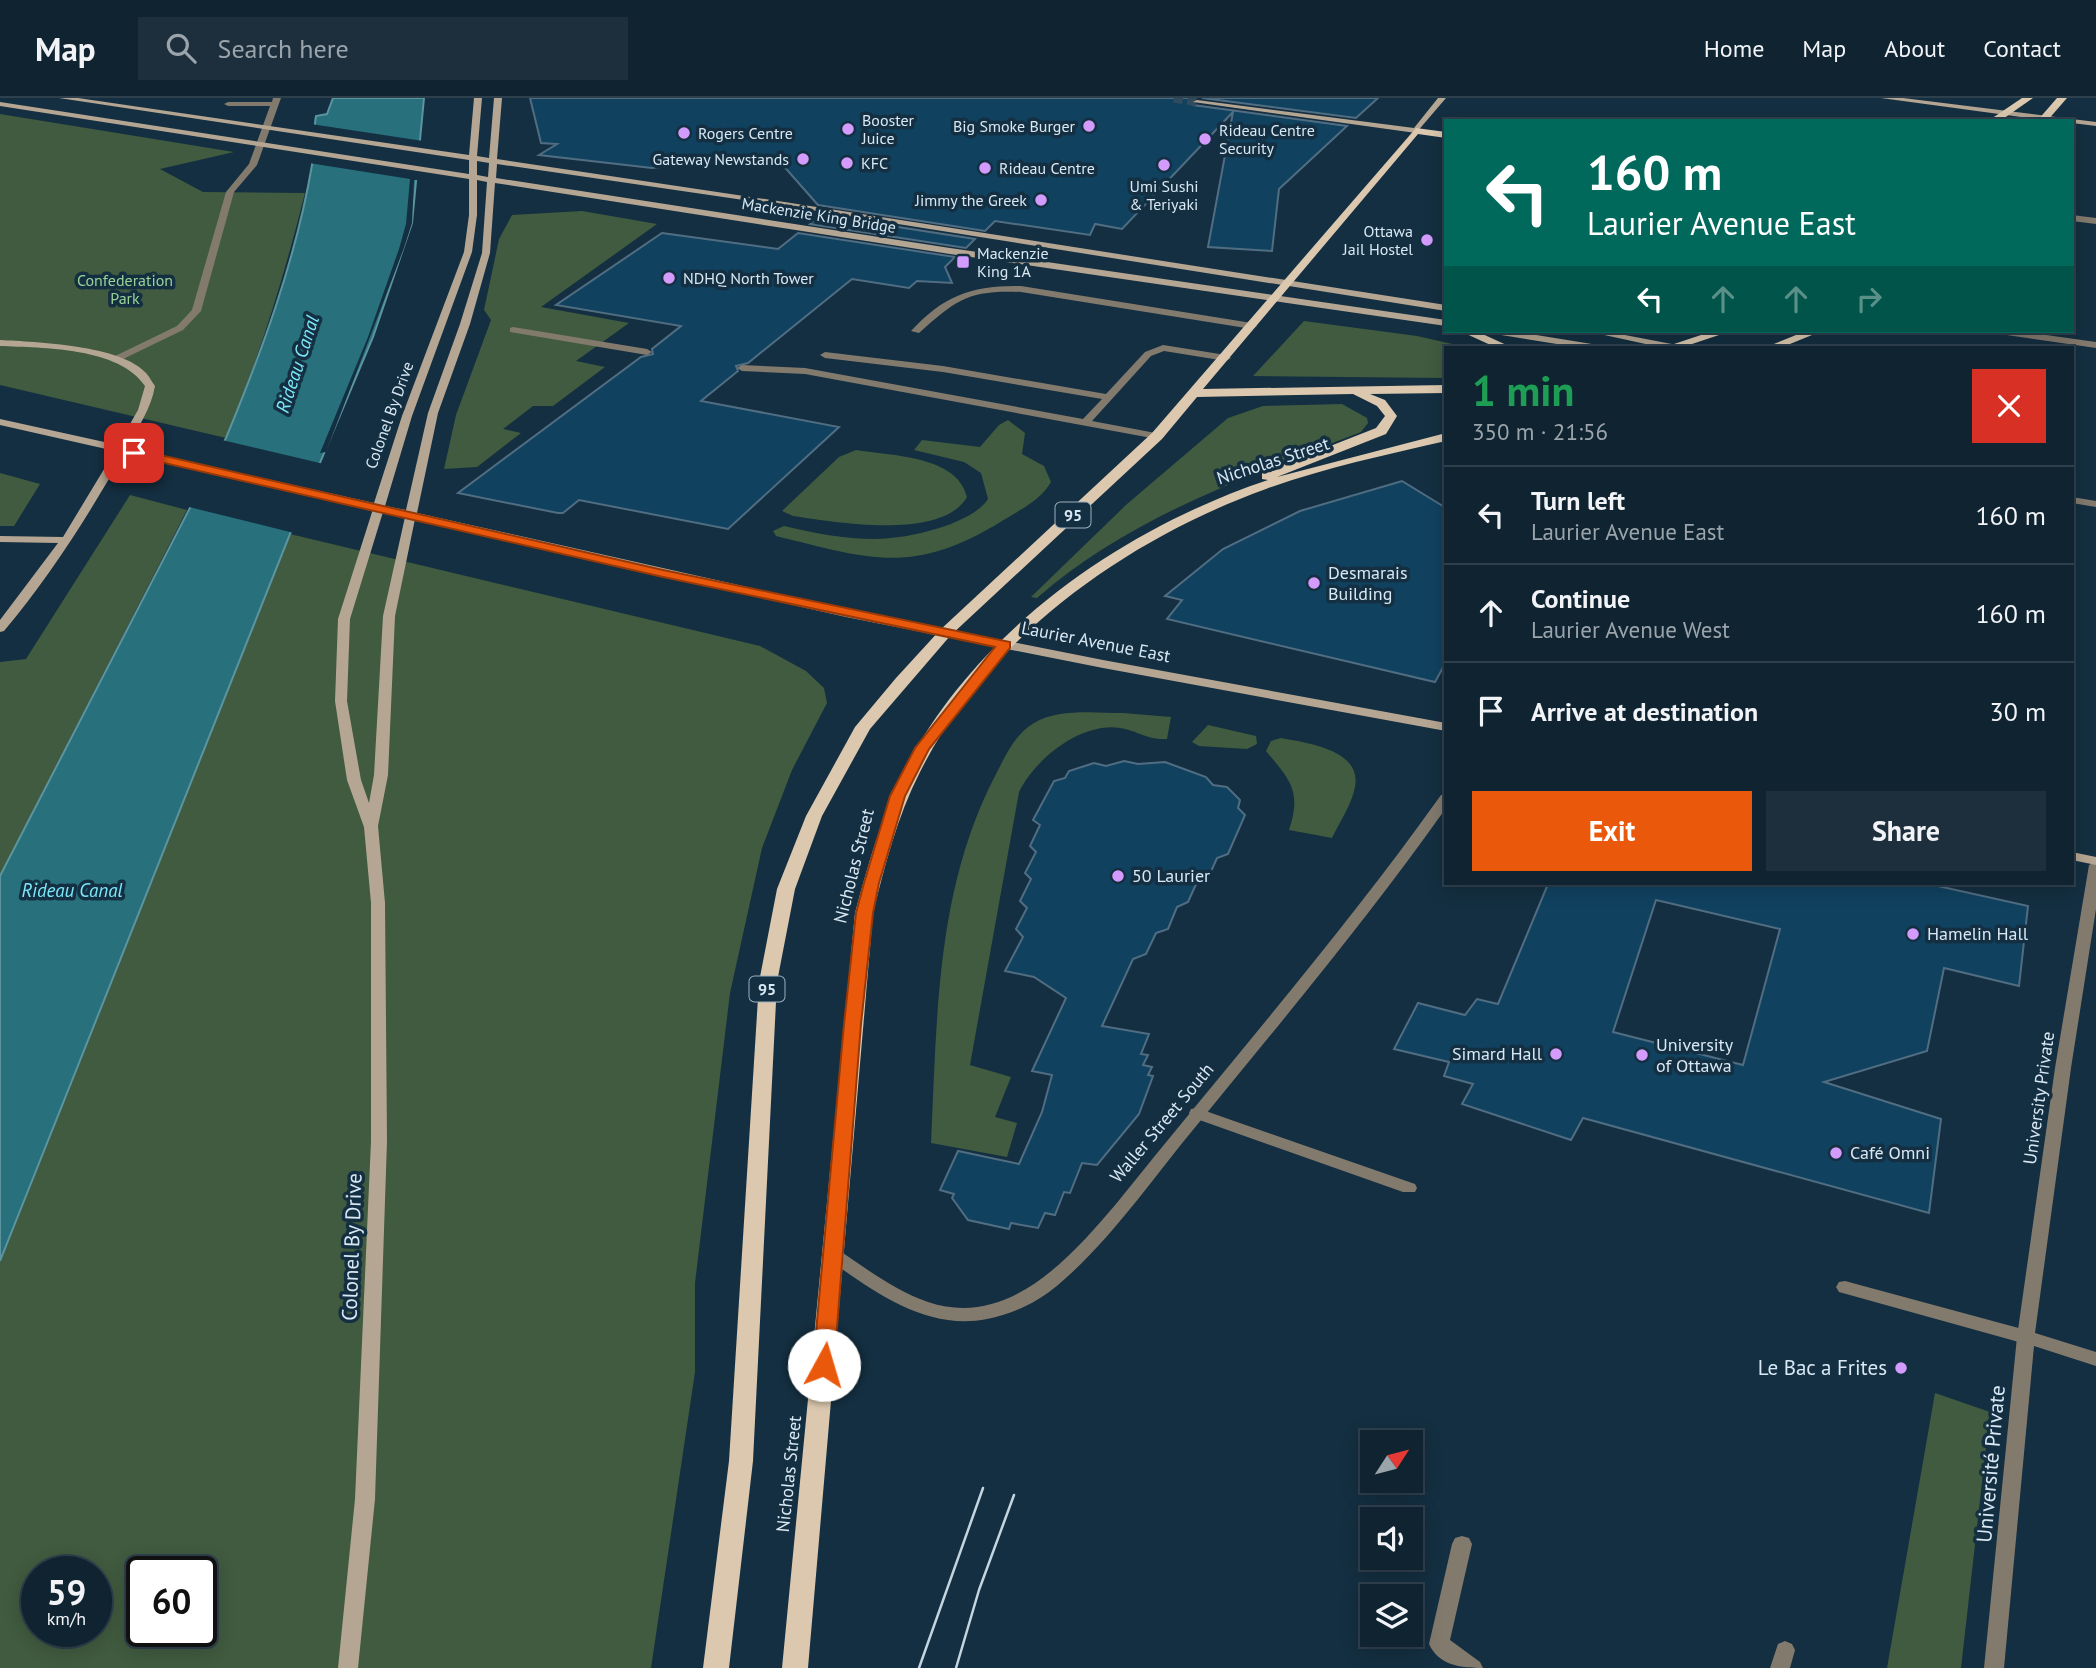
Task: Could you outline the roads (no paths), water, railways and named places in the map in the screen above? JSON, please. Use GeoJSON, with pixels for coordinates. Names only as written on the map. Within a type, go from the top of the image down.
{"type":"FeatureCollection","features":[{"type":"Feature","properties":{"kind":"main road","name":"Mackenzie King Bridge"},"geometry":{"type":"LineString","coordinates":[[63,98],[752,199],[1444,308]]}},
{"type":"Feature","properties":{"kind":"main road","name":"Colonel By Drive"},"geometry":{"type":"LineString","coordinates":[[348,1668],[365,1499],[379,1141],[378,902],[371,827],[354,780],[341,701],[344,619],[407,416],[468,252],[473,215],[473,141],[478,98]]}},
{"type":"Feature","properties":{"kind":"main road","name":"Colonel By Drive"},"geometry":{"type":"LineString","coordinates":[[371,827],[381,775],[389,616],[433,413],[486,253],[498,98]]}},
{"type":"Feature","properties":{"kind":"main road"},"geometry":{"type":"LineString","coordinates":[[1196,393],[1442,98]]}},
{"type":"Feature","properties":{"kind":"main road"},"geometry":{"type":"LineString","coordinates":[[1885,98],[2044,119],[2062,98]]}},
{"type":"Feature","properties":{"kind":"main road"},"geometry":{"type":"LineString","coordinates":[[1997,119],[2028,98]]}},
{"type":"Feature","properties":{"kind":"main road"},"geometry":{"type":"LineString","coordinates":[[1197,102],[1444,135]]}},
{"type":"Feature","properties":{"kind":"main road","name":"Mackenzie King Bridge"},"geometry":{"type":"LineString","coordinates":[[0,104],[950,251],[1444,323]]}},
{"type":"Feature","properties":{"kind":"main road"},"geometry":{"type":"LineString","coordinates":[[2074,121],[2096,124]]}},
{"type":"Feature","properties":{"kind":"main road"},"geometry":{"type":"LineString","coordinates":[[1471,333],[1502,346]]}},
{"type":"Feature","properties":{"kind":"main road"},"geometry":{"type":"LineString","coordinates":[[1507,333],[1586,346]]}},
{"type":"Feature","properties":{"kind":"main road"},"geometry":{"type":"LineString","coordinates":[[1601,333],[1662,346]]}},
{"type":"Feature","properties":{"kind":"main road"},"geometry":{"type":"LineString","coordinates":[[1678,346],[1719,333]]}},
{"type":"Feature","properties":{"kind":"main road"},"geometry":{"type":"LineString","coordinates":[[1775,346],[1811,333]]}},
{"type":"Feature","properties":{"kind":"main road"},"geometry":{"type":"LineString","coordinates":[[0,343],[40,345],[116,359],[144,373],[150,386],[150,392],[67,540],[0,628]]}},
{"type":"Feature","properties":{"kind":"main road"},"geometry":{"type":"LineString","coordinates":[[1196,393],[1444,389]]}},
{"type":"Feature","properties":{"kind":"main road"},"geometry":{"type":"LineString","coordinates":[[1238,496],[1267,476],[1365,438],[1388,424],[1391,415],[1381,403],[1348,390]]}},
{"type":"Feature","properties":{"kind":"main road","name":"95"},"geometry":{"type":"LineString","coordinates":[[716,1668],[741,1461],[768,982],[786,888],[814,816],[863,727],[945,632],[1157,436],[1196,393]]}},
{"type":"Feature","properties":{"kind":"main road","name":"Laurier Avenue East"},"geometry":{"type":"LineString","coordinates":[[3,422],[663,573],[1005,645],[1444,727]]}},
{"type":"Feature","properties":{"kind":"main road","name":"Nicholas Street"},"geometry":{"type":"LineString","coordinates":[[794,1668],[864,913],[877,860],[898,796],[922,748],[966,689],[1005,645],[1048,604],[1123,552],[1179,522],[1238,496],[1443,440]]}},
{"type":"Feature","properties":{"kind":"main road"},"geometry":{"type":"LineString","coordinates":[[0,539],[67,540]]}},
{"type":"Feature","properties":{"kind":"main road"},"geometry":{"type":"LineString","coordinates":[[2074,857],[2096,863]]}},
{"type":"Feature","properties":{"kind":"street"},"geometry":{"type":"LineString","coordinates":[[116,359],[180,328],[195,311],[230,192],[253,165],[276,101],[228,104]]}},
{"type":"Feature","properties":{"kind":"street"},"geometry":{"type":"LineString","coordinates":[[2074,218],[2096,221]]}},
{"type":"Feature","properties":{"kind":"street"},"geometry":{"type":"LineString","coordinates":[[916,331],[949,301],[970,290],[994,287],[1252,326]]}},
{"type":"Feature","properties":{"kind":"street"},"geometry":{"type":"LineString","coordinates":[[513,330],[647,352]]}},
{"type":"Feature","properties":{"kind":"street"},"geometry":{"type":"LineString","coordinates":[[2014,333],[2096,345]]}},
{"type":"Feature","properties":{"kind":"street"},"geometry":{"type":"LineString","coordinates":[[1086,422],[1148,354],[1163,348],[1226,358]]}},
{"type":"Feature","properties":{"kind":"street"},"geometry":{"type":"LineString","coordinates":[[825,355],[943,369],[1109,397]]}},
{"type":"Feature","properties":{"kind":"street"},"geometry":{"type":"LineString","coordinates":[[742,368],[805,371],[1157,436]]}},
{"type":"Feature","properties":{"kind":"street"},"geometry":{"type":"LineString","coordinates":[[2074,500],[2096,504]]}},
{"type":"Feature","properties":{"kind":"street","name":"Waller Street South"},"geometry":{"type":"LineString","coordinates":[[834,1255],[872,1281],[933,1310],[961,1315],[1000,1309],[1050,1282],[1074,1258],[1197,1113],[1373,898],[1444,801]]}},
{"type":"Feature","properties":{"kind":"street","name":"University Private"},"geometry":{"type":"LineString","coordinates":[[2026,1337],[2065,1055],[2096,863]]}},
{"type":"Feature","properties":{"kind":"street"},"geometry":{"type":"LineString","coordinates":[[1197,1113],[1409,1188]]}},
{"type":"Feature","properties":{"kind":"street"},"geometry":{"type":"LineString","coordinates":[[1845,1287],[2096,1359]]}},
{"type":"Feature","properties":{"kind":"street","name":"Université Private"},"geometry":{"type":"LineString","coordinates":[[1994,1668],[2026,1337]]}},
{"type":"Feature","properties":{"kind":"street"},"geometry":{"type":"LineString","coordinates":[[1462,1544],[1439,1644],[1473,1668]]}},
{"type":"Feature","properties":{"kind":"water","name":"Rideau Canal"},"geometry":{"type":"Polygon","coordinates":[[[333,98],[424,98],[412,223],[373,337],[290,534],[0,1261],[0,876],[226,438],[265,338],[297,235],[312,165],[316,116],[327,114],[333,98]]]}},
{"type":"Feature","properties":{"kind":"tunnel"},"geometry":{"type":"LineString","coordinates":[[1174,98],[1197,102]]}},
{"type":"Feature","properties":{"kind":"tram line"},"geometry":{"type":"LineString","coordinates":[[919,1668],[983,1488]]}},
{"type":"Feature","properties":{"kind":"tram line"},"geometry":{"type":"LineString","coordinates":[[956,1668],[979,1590],[1014,1495]]}},
{"type":"Feature","properties":{"kind":"place","name":"Big Smoke Burger"},"geometry":{"type":"Point","coordinates":[1089,126]}},
{"type":"Feature","properties":{"kind":"place","name":"Booster Juice"},"geometry":{"type":"Point","coordinates":[848,129]}},
{"type":"Feature","properties":{"kind":"place","name":"Rogers Centre"},"geometry":{"type":"Point","coordinates":[684,133]}},
{"type":"Feature","properties":{"kind":"place","name":"Rideau Centre Security"},"geometry":{"type":"Point","coordinates":[1205,139]}},
{"type":"Feature","properties":{"kind":"place","name":"Gateway Newstands"},"geometry":{"type":"Point","coordinates":[803,159]}},
{"type":"Feature","properties":{"kind":"place","name":"KFC"},"geometry":{"type":"Point","coordinates":[847,163]}},
{"type":"Feature","properties":{"kind":"place","name":"Umi Sushi & Teriyaki"},"geometry":{"type":"Point","coordinates":[1164,165]}},
{"type":"Feature","properties":{"kind":"place","name":"Rideau Centre"},"geometry":{"type":"Point","coordinates":[985,168]}},
{"type":"Feature","properties":{"kind":"place","name":"Jimmy the Greek"},"geometry":{"type":"Point","coordinates":[1041,200]}},
{"type":"Feature","properties":{"kind":"place","name":"Ottawa Jail Hostel"},"geometry":{"type":"Point","coordinates":[1427,240]}},
{"type":"Feature","properties":{"kind":"place","name":"Mackenzie King 1A"},"geometry":{"type":"Point","coordinates":[963,262]}},
{"type":"Feature","properties":{"kind":"place","name":"NDHQ North Tower"},"geometry":{"type":"Point","coordinates":[669,278]}},
{"type":"Feature","properties":{"kind":"place","name":"Desmarais Building"},"geometry":{"type":"Point","coordinates":[1314,583]}},
{"type":"Feature","properties":{"kind":"place","name":"50 Laurier"},"geometry":{"type":"Point","coordinates":[1118,876]}},
{"type":"Feature","properties":{"kind":"place","name":"Hamelin Hall"},"geometry":{"type":"Point","coordinates":[1913,934]}},
{"type":"Feature","properties":{"kind":"place","name":"Simard Hall"},"geometry":{"type":"Point","coordinates":[1556,1054]}},
{"type":"Feature","properties":{"kind":"place","name":"University of Ottawa"},"geometry":{"type":"Point","coordinates":[1642,1055]}},
{"type":"Feature","properties":{"kind":"place","name":"Café Omni"},"geometry":{"type":"Point","coordinates":[1836,1153]}},
{"type":"Feature","properties":{"kind":"place","name":"Le Bac a Frites"},"geometry":{"type":"Point","coordinates":[1901,1368]}},
{"type":"Feature","properties":{"kind":"park label","name":"Confederation Park"},"geometry":{"type":"Point","coordinates":[125,289]}}]}
